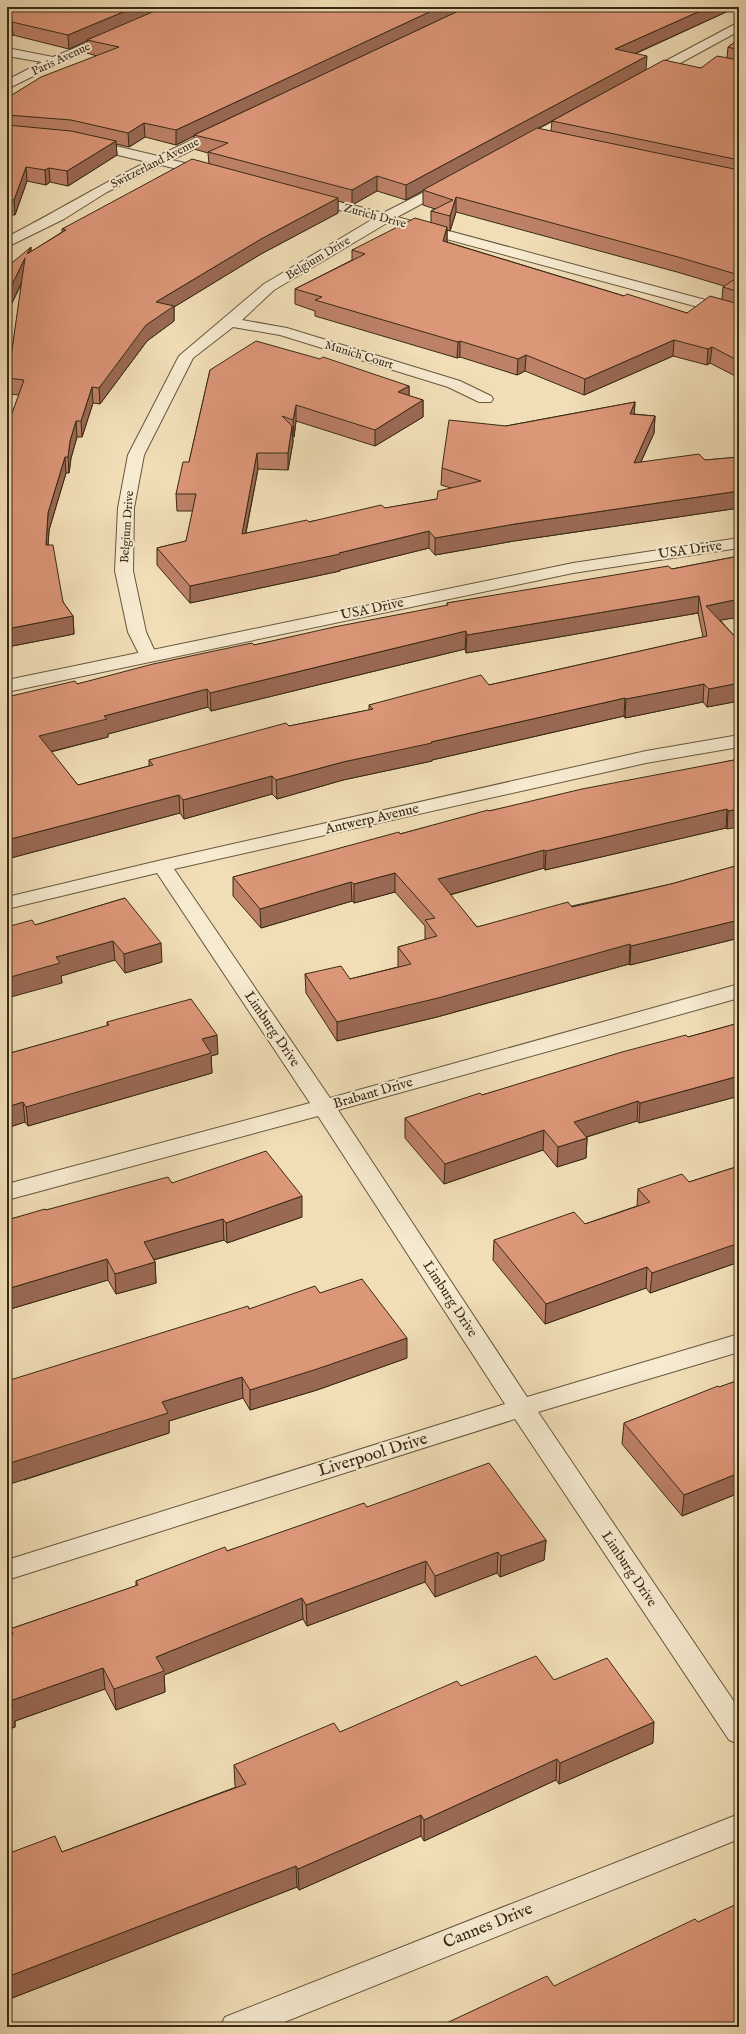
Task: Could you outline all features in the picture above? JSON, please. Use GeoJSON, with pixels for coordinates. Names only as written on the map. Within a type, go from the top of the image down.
{"type":"FeatureCollection","features":[{"type":"Feature","properties":{"kind":"street"},"geometry":{"type":"LineString","coordinates":[[637,82],[739,26]]}},
{"type":"Feature","properties":{"kind":"street","name":"Paris Avenue"},"geometry":{"type":"LineString","coordinates":[[7,85],[54,61],[127,30]]}},
{"type":"Feature","properties":{"kind":"street"},"geometry":{"type":"LineString","coordinates":[[7,52],[54,61]]}},
{"type":"Feature","properties":{"kind":"street"},"geometry":{"type":"LineString","coordinates":[[683,57],[704,62]]}},
{"type":"Feature","properties":{"kind":"street"},"geometry":{"type":"LineString","coordinates":[[507,152],[590,107]]}},
{"type":"Feature","properties":{"kind":"street","name":"Switzerland Avenue"},"geometry":{"type":"LineString","coordinates":[[7,243],[160,159],[231,125]]}},
{"type":"Feature","properties":{"kind":"street"},"geometry":{"type":"LineString","coordinates":[[534,137],[557,142]]}},
{"type":"Feature","properties":{"kind":"street"},"geometry":{"type":"LineString","coordinates":[[72,140],[160,159],[225,176]]}},
{"type":"Feature","properties":{"kind":"street","name":"Belgium Drive"},"geometry":{"type":"LineString","coordinates":[[148,656],[137,632],[124,571],[126,508],[136,455],[187,356],[230,322],[269,287],[385,218],[465,174]]}},
{"type":"Feature","properties":{"kind":"street","name":"Zurich Drive"},"geometry":{"type":"LineString","coordinates":[[300,196],[739,314]]}},
{"type":"Feature","properties":{"kind":"street","name":"Munich Court"},"geometry":{"type":"LineString","coordinates":[[230,322],[282,331],[454,384],[485,399]]}},
{"type":"Feature","properties":{"kind":"street","name":"USA Drive"},"geometry":{"type":"LineString","coordinates":[[7,686],[573,568],[739,543]]}},
{"type":"Feature","properties":{"kind":"street","name":"Antwerp Avenue"},"geometry":{"type":"LineString","coordinates":[[7,903],[162,866],[646,757],[739,741]]}},
{"type":"Feature","properties":{"kind":"street","name":"Limburg Drive"},"geometry":{"type":"LineString","coordinates":[[162,866],[324,1107],[521,1408],[739,1732]]}},
{"type":"Feature","properties":{"kind":"street","name":"Brabant Drive"},"geometry":{"type":"LineString","coordinates":[[7,1192],[324,1107],[739,991]]}},
{"type":"Feature","properties":{"kind":"street","name":"Liverpool Drive"},"geometry":{"type":"LineString","coordinates":[[7,1570],[521,1408],[739,1343]]}},
{"type":"Feature","properties":{"kind":"street","name":"Cannes Drive"},"geometry":{"type":"LineString","coordinates":[[236,2027],[739,1826]]}},
{"type":"Feature","properties":{"kind":"building"},"geometry":{"type":"Polygon","coordinates":[[[7,7],[135,7],[68,35],[12,22],[7,27],[7,7]]]}},
{"type":"Feature","properties":{"kind":"building"},"geometry":{"type":"Polygon","coordinates":[[[164,7],[440,7],[176,130],[144,123],[128,133],[71,120],[7,115],[7,98],[41,77],[119,47],[87,40],[164,7]]]}},
{"type":"Feature","properties":{"kind":"building"},"geometry":{"type":"Polygon","coordinates":[[[467,7],[709,7],[615,49],[647,56],[406,185],[377,176],[352,190],[208,152],[228,143],[194,135],[467,7]]]}},
{"type":"Feature","properties":{"kind":"building"},"geometry":{"type":"Polygon","coordinates":[[[739,39],[739,50],[728,47],[739,39]]]}},
{"type":"Feature","properties":{"kind":"building"},"geometry":{"type":"Polygon","coordinates":[[[717,56],[739,60],[739,160],[552,121],[664,60],[701,68],[717,56]]]}},
{"type":"Feature","properties":{"kind":"building"},"geometry":{"type":"Polygon","coordinates":[[[7,125],[71,131],[116,141],[67,171],[49,168],[45,170],[26,167],[14,200],[7,200],[7,125]]]}},
{"type":"Feature","properties":{"kind":"building"},"geometry":{"type":"Polygon","coordinates":[[[537,128],[739,170],[739,275],[456,197],[450,216],[431,211],[453,200],[423,190],[537,128]]]}},
{"type":"Feature","properties":{"kind":"building"},"geometry":{"type":"Polygon","coordinates":[[[192,159],[338,198],[261,239],[156,302],[174,306],[146,325],[99,388],[92,387],[81,421],[76,421],[70,441],[68,457],[65,457],[48,513],[46,545],[53,545],[63,602],[73,616],[7,629],[7,427],[24,380],[8,378],[25,258],[7,295],[7,267],[31,247],[27,254],[66,230],[62,229],[192,159]]]}},
{"type":"Feature","properties":{"kind":"building"},"geometry":{"type":"Polygon","coordinates":[[[415,218],[447,227],[443,241],[624,296],[627,294],[687,313],[710,296],[739,304],[739,361],[712,347],[708,349],[674,340],[585,379],[526,355],[518,359],[460,341],[458,342],[315,300],[322,297],[295,289],[365,254],[352,250],[415,218]]]}},
{"type":"Feature","properties":{"kind":"building"},"geometry":{"type":"Polygon","coordinates":[[[739,276],[739,292],[723,287],[739,276]]]}},
{"type":"Feature","properties":{"kind":"building"},"geometry":{"type":"Polygon","coordinates":[[[256,341],[320,359],[323,357],[409,386],[398,392],[423,400],[375,430],[296,405],[293,420],[282,416],[292,426],[288,453],[257,453],[242,534],[307,520],[309,522],[381,505],[385,508],[437,499],[438,491],[481,481],[442,468],[449,420],[506,426],[635,402],[630,414],[655,416],[634,463],[699,454],[705,460],[739,457],[739,491],[515,524],[435,538],[429,531],[339,553],[340,554],[190,586],[157,548],[186,541],[196,494],[176,494],[183,462],[189,462],[210,370],[256,341]]]}},
{"type":"Feature","properties":{"kind":"building"},"geometry":{"type":"Polygon","coordinates":[[[739,556],[739,599],[706,606],[739,641],[739,683],[709,689],[704,684],[625,698],[343,762],[276,780],[272,776],[183,800],[179,795],[7,840],[7,697],[75,681],[77,684],[153,664],[252,643],[254,645],[334,627],[448,605],[447,603],[668,566],[672,569],[739,556]],[[699,596],[467,635],[466,631],[210,693],[207,689],[104,716],[107,719],[39,736],[78,785],[153,765],[149,760],[286,723],[289,726],[373,709],[369,705],[481,675],[489,685],[707,636],[699,596]]]}},
{"type":"Feature","properties":{"kind":"building"},"geometry":{"type":"Polygon","coordinates":[[[739,759],[739,809],[728,811],[727,809],[546,851],[544,850],[438,879],[477,927],[568,902],[572,907],[671,884],[739,865],[739,920],[631,946],[630,944],[438,998],[337,1022],[305,974],[341,966],[350,979],[411,964],[398,947],[437,936],[425,920],[435,918],[395,873],[354,884],[351,882],[260,909],[233,877],[399,832],[400,834],[488,810],[582,789],[739,759]]]}},
{"type":"Feature","properties":{"kind":"building"},"geometry":{"type":"Polygon","coordinates":[[[125,898],[161,943],[124,954],[113,941],[56,957],[60,963],[7,978],[7,927],[32,920],[35,925],[125,898]]]}},
{"type":"Feature","properties":{"kind":"building"},"geometry":{"type":"Polygon","coordinates":[[[191,999],[217,1035],[202,1039],[211,1053],[26,1107],[23,1102],[7,1107],[7,1054],[109,1025],[107,1022],[191,999]]]}},
{"type":"Feature","properties":{"kind":"building"},"geometry":{"type":"Polygon","coordinates":[[[739,1023],[739,1076],[640,1103],[638,1101],[574,1122],[587,1138],[558,1147],[544,1130],[445,1164],[405,1118],[480,1093],[482,1095],[622,1052],[686,1035],[688,1037],[739,1023]]]}},
{"type":"Feature","properties":{"kind":"building"},"geometry":{"type":"Polygon","coordinates":[[[266,1151],[302,1196],[226,1223],[223,1219],[144,1242],[155,1262],[115,1274],[107,1259],[7,1289],[7,1220],[168,1177],[172,1183],[266,1151]]]}},
{"type":"Feature","properties":{"kind":"building"},"geometry":{"type":"Polygon","coordinates":[[[739,1166],[739,1234],[737,1235],[739,1237],[739,1243],[652,1273],[647,1267],[546,1304],[494,1240],[574,1212],[585,1224],[650,1202],[638,1189],[682,1174],[689,1182],[739,1166]]]}},
{"type":"Feature","properties":{"kind":"building"},"geometry":{"type":"Polygon","coordinates":[[[362,1279],[407,1338],[250,1390],[242,1377],[162,1402],[168,1413],[7,1464],[7,1381],[248,1306],[249,1309],[315,1286],[320,1293],[362,1279]]]}},
{"type":"Feature","properties":{"kind":"building"},"geometry":{"type":"Polygon","coordinates":[[[739,1380],[739,1473],[684,1495],[624,1423],[718,1386],[719,1387],[739,1380]]]}},
{"type":"Feature","properties":{"kind":"building"},"geometry":{"type":"Polygon","coordinates":[[[489,1463],[546,1540],[501,1556],[498,1552],[435,1576],[426,1561],[306,1605],[302,1598],[156,1657],[164,1671],[114,1689],[103,1668],[10,1701],[13,1706],[7,1708],[7,1636],[13,1634],[10,1629],[138,1585],[136,1581],[225,1547],[227,1551],[364,1503],[367,1507],[489,1463]]]}},
{"type":"Feature","properties":{"kind":"building"},"geometry":{"type":"Polygon","coordinates":[[[536,1656],[554,1680],[607,1658],[654,1722],[560,1763],[557,1759],[424,1820],[421,1815],[298,1869],[296,1866],[7,1977],[7,1854],[55,1836],[62,1852],[246,1784],[234,1765],[334,1723],[340,1732],[457,1681],[461,1686],[536,1656]]]}},
{"type":"Feature","properties":{"kind":"building"},"geometry":{"type":"Polygon","coordinates":[[[739,1903],[739,2027],[705,2027],[703,2024],[697,2027],[438,2027],[547,1976],[554,1986],[695,1919],[698,1922],[739,1903]]]}}]}
